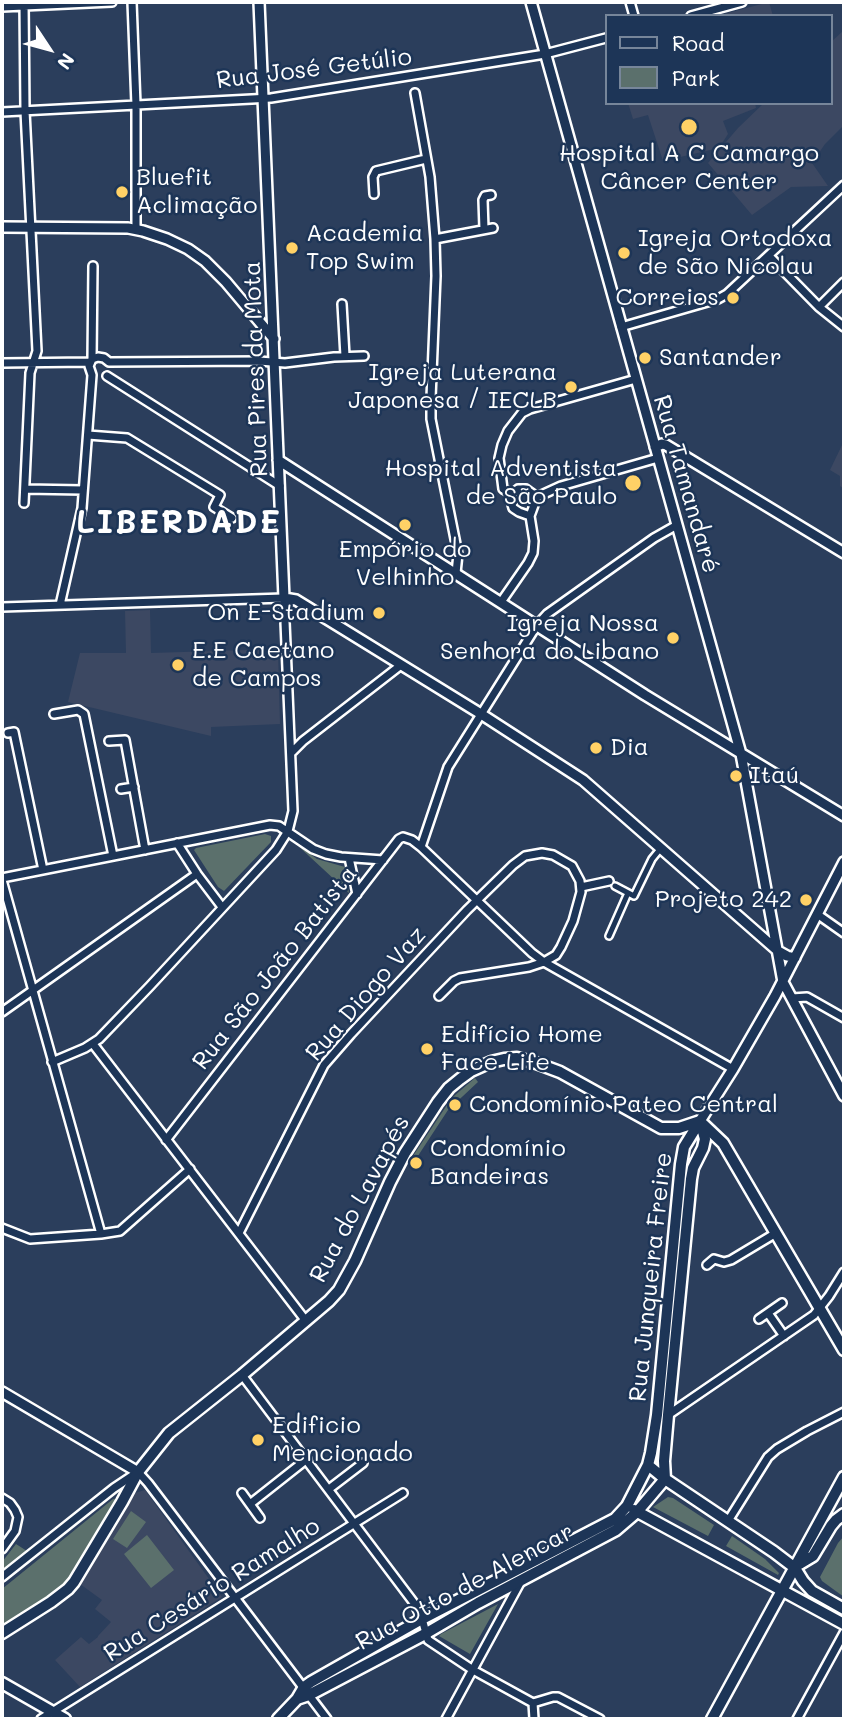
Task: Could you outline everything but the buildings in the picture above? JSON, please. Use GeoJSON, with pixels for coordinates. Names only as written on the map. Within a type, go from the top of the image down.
{"type":"FeatureCollection","features":[{"type":"Feature","properties":{"kind":"main road","name":"Rua do Lavapés"},"geometry":{"type":"LineString","coordinates":[[2,1633],[51,1602],[74,1582],[138,1472],[169,1433],[334,1296],[347,1279],[405,1153],[449,1088],[471,1071],[504,1059],[527,1060],[561,1072],[661,1128],[679,1128],[700,1121]]}},
{"type":"Feature","properties":{"kind":"main road"},"geometry":{"type":"LineString","coordinates":[[700,1121],[723,1143],[844,1350]]}},
{"type":"Feature","properties":{"kind":"main road","name":"Rua Junqueira Freire"},"geometry":{"type":"LineString","coordinates":[[627,1506],[649,1465],[657,1415],[681,1164],[684,1147],[700,1121]]}},
{"type":"Feature","properties":{"kind":"main road","name":"Rua Junqueira Freire"},"geometry":{"type":"LineString","coordinates":[[665,1479],[668,1415],[693,1168],[705,1141],[700,1121]]}},
{"type":"Feature","properties":{"kind":"main road"},"geometry":{"type":"LineString","coordinates":[[671,1257],[683,1258]]}},
{"type":"Feature","properties":{"kind":"main road"},"geometry":{"type":"LineString","coordinates":[[649,1465],[665,1479],[795,1568],[812,1591],[844,1609]]}},
{"type":"Feature","properties":{"kind":"main road"},"geometry":{"type":"LineString","coordinates":[[712,1719],[844,1477]]}},
{"type":"Feature","properties":{"kind":"main road"},"geometry":{"type":"LineString","coordinates":[[637,1512],[665,1479]]}},
{"type":"Feature","properties":{"kind":"main road"},"geometry":{"type":"LineString","coordinates":[[627,1506],[844,1624]]}},
{"type":"Feature","properties":{"kind":"main road","name":"Rua Otto de Alencar"},"geometry":{"type":"LineString","coordinates":[[306,1691],[422,1619],[615,1519],[627,1506]]}},
{"type":"Feature","properties":{"kind":"main road","name":"Rua Otto de Alencar"},"geometry":{"type":"LineString","coordinates":[[306,1691],[425,1634],[616,1530],[637,1512]]}},
{"type":"Feature","properties":{"kind":"main road"},"geometry":{"type":"LineString","coordinates":[[795,1568],[813,1556],[840,1517],[825,1513]]}},
{"type":"Feature","properties":{"kind":"main road"},"geometry":{"type":"LineString","coordinates":[[2,1683],[65,1719]]}},
{"type":"Feature","properties":{"kind":"main road"},"geometry":{"type":"LineString","coordinates":[[278,1719],[306,1691]]}},
{"type":"Feature","properties":{"kind":"street"},"geometry":{"type":"LineString","coordinates":[[2,7],[112,2]]}},
{"type":"Feature","properties":{"kind":"street"},"geometry":{"type":"LineString","coordinates":[[132,2],[136,105],[136,229]]}},
{"type":"Feature","properties":{"kind":"street","name":"Rua Pires da Mota"},"geometry":{"type":"LineString","coordinates":[[259,2],[291,753],[293,811],[288,831]]}},
{"type":"Feature","properties":{"kind":"street","name":"Rua Tamandaré"},"geometry":{"type":"LineString","coordinates":[[531,2],[741,754],[783,982]]}},
{"type":"Feature","properties":{"kind":"street"},"geometry":{"type":"LineString","coordinates":[[698,14],[742,2]]}},
{"type":"Feature","properties":{"kind":"street"},"geometry":{"type":"LineString","coordinates":[[24,4],[25,111],[37,351],[30,372],[24,503]]}},
{"type":"Feature","properties":{"kind":"street","name":"Rua José Getúlio"},"geometry":{"type":"LineString","coordinates":[[2,112],[263,99],[545,54],[604,39]]}},
{"type":"Feature","properties":{"kind":"street"},"geometry":{"type":"LineString","coordinates":[[415,93],[431,186],[435,239],[432,419],[459,559],[456,573]]}},
{"type":"Feature","properties":{"kind":"street"},"geometry":{"type":"LineString","coordinates":[[374,194],[373,177],[376,171],[426,159]]}},
{"type":"Feature","properties":{"kind":"street"},"geometry":{"type":"LineString","coordinates":[[621,327],[718,299],[735,288],[844,185]]}},
{"type":"Feature","properties":{"kind":"street"},"geometry":{"type":"LineString","coordinates":[[435,239],[489,228],[483,200],[485,196],[491,195]]}},
{"type":"Feature","properties":{"kind":"street"},"geometry":{"type":"LineString","coordinates":[[2,224],[13,227],[136,229],[167,239],[205,261],[274,339]]}},
{"type":"Feature","properties":{"kind":"street"},"geometry":{"type":"LineString","coordinates":[[769,256],[819,307],[844,327]]}},
{"type":"Feature","properties":{"kind":"street"},"geometry":{"type":"LineString","coordinates":[[60,605],[82,508],[92,375],[89,369],[94,301],[93,265]]}},
{"type":"Feature","properties":{"kind":"street"},"geometry":{"type":"LineString","coordinates":[[819,307],[844,282]]}},
{"type":"Feature","properties":{"kind":"street"},"geometry":{"type":"LineString","coordinates":[[342,304],[345,356]]}},
{"type":"Feature","properties":{"kind":"street"},"geometry":{"type":"LineString","coordinates":[[253,315],[261,316],[272,307]]}},
{"type":"Feature","properties":{"kind":"street"},"geometry":{"type":"LineString","coordinates":[[108,362],[285,363],[364,356]]}},
{"type":"Feature","properties":{"kind":"street"},"geometry":{"type":"LineString","coordinates":[[2,363],[91,361],[102,357],[108,362],[110,369],[107,376]]}},
{"type":"Feature","properties":{"kind":"street"},"geometry":{"type":"LineString","coordinates":[[92,375],[99,378],[107,376],[280,486]]}},
{"type":"Feature","properties":{"kind":"street"},"geometry":{"type":"LineString","coordinates":[[512,494],[503,489],[499,458],[508,431],[522,413],[636,379]]}},
{"type":"Feature","properties":{"kind":"street"},"geometry":{"type":"LineString","coordinates":[[88,435],[127,438],[220,495],[214,507],[232,518]]}},
{"type":"Feature","properties":{"kind":"street"},"geometry":{"type":"LineString","coordinates":[[655,447],[666,444],[844,553]]}},
{"type":"Feature","properties":{"kind":"street"},"geometry":{"type":"LineString","coordinates":[[501,602],[533,553],[530,516],[537,497],[561,486],[658,458]]}},
{"type":"Feature","properties":{"kind":"street"},"geometry":{"type":"LineString","coordinates":[[278,460],[645,695],[844,816]]}},
{"type":"Feature","properties":{"kind":"street"},"geometry":{"type":"LineString","coordinates":[[530,516],[513,508],[510,501],[512,494],[522,488],[530,490],[537,497]]}},
{"type":"Feature","properties":{"kind":"street"},"geometry":{"type":"LineString","coordinates":[[24,489],[83,490]]}},
{"type":"Feature","properties":{"kind":"street"},"geometry":{"type":"LineString","coordinates":[[677,525],[598,577],[547,614],[537,625],[446,771],[421,846],[544,962],[733,1069]]}},
{"type":"Feature","properties":{"kind":"street"},"geometry":{"type":"LineString","coordinates":[[2,607],[284,598],[296,600],[481,713],[583,780],[778,951],[795,958]]}},
{"type":"Feature","properties":{"kind":"street"},"geometry":{"type":"LineString","coordinates":[[291,753],[401,664]]}},
{"type":"Feature","properties":{"kind":"street"},"geometry":{"type":"LineString","coordinates":[[54,714],[78,710],[84,714],[113,856]]}},
{"type":"Feature","properties":{"kind":"street"},"geometry":{"type":"LineString","coordinates":[[8,733],[14,733],[43,870]]}},
{"type":"Feature","properties":{"kind":"street"},"geometry":{"type":"LineString","coordinates":[[290,735],[303,741]]}},
{"type":"Feature","properties":{"kind":"street"},"geometry":{"type":"LineString","coordinates":[[109,741],[125,740],[145,850]]}},
{"type":"Feature","properties":{"kind":"street"},"geometry":{"type":"LineString","coordinates":[[121,789],[134,786]]}},
{"type":"Feature","properties":{"kind":"street"},"geometry":{"type":"LineString","coordinates":[[101,1234],[2,879],[270,825],[288,831],[319,852],[349,858],[383,860]]}},
{"type":"Feature","properties":{"kind":"street"},"geometry":{"type":"LineString","coordinates":[[52,1062],[93,1044],[276,850],[288,831]]}},
{"type":"Feature","properties":{"kind":"street","name":"Rua São João Batista"},"geometry":{"type":"LineString","coordinates":[[166,1140],[399,839],[403,837],[421,846]]}},
{"type":"Feature","properties":{"kind":"street"},"geometry":{"type":"LineString","coordinates":[[177,843],[222,907]]}},
{"type":"Feature","properties":{"kind":"street"},"geometry":{"type":"LineString","coordinates":[[581,887],[612,884],[634,896],[652,859],[661,848]]}},
{"type":"Feature","properties":{"kind":"street"},"geometry":{"type":"LineString","coordinates":[[439,996],[460,978],[529,967],[556,955],[576,912],[581,887],[572,866],[553,855],[533,854],[525,856],[513,865],[477,900]]}},
{"type":"Feature","properties":{"kind":"street"},"geometry":{"type":"LineString","coordinates":[[349,858],[357,894]]}},
{"type":"Feature","properties":{"kind":"street"},"geometry":{"type":"LineString","coordinates":[[700,1121],[783,982],[844,862]]}},
{"type":"Feature","properties":{"kind":"street"},"geometry":{"type":"LineString","coordinates":[[2,1012],[197,874]]}},
{"type":"Feature","properties":{"kind":"street"},"geometry":{"type":"LineString","coordinates":[[609,936],[628,893]]}},
{"type":"Feature","properties":{"kind":"street","name":"Rua Diogo Vaz"},"geometry":{"type":"LineString","coordinates":[[239,1233],[324,1065],[477,900]]}},
{"type":"Feature","properties":{"kind":"street"},"geometry":{"type":"LineString","coordinates":[[817,914],[844,933]]}},
{"type":"Feature","properties":{"kind":"street"},"geometry":{"type":"LineString","coordinates":[[783,982],[844,1096]]}},
{"type":"Feature","properties":{"kind":"street"},"geometry":{"type":"LineString","coordinates":[[775,996],[807,997],[844,1018]]}},
{"type":"Feature","properties":{"kind":"street"},"geometry":{"type":"LineString","coordinates":[[93,1044],[306,1321]]}},
{"type":"Feature","properties":{"kind":"street"},"geometry":{"type":"LineString","coordinates":[[2,1228],[30,1239],[120,1231],[190,1169]]}},
{"type":"Feature","properties":{"kind":"street"},"geometry":{"type":"LineString","coordinates":[[707,1265],[714,1259],[724,1262],[731,1260],[776,1233]]}},
{"type":"Feature","properties":{"kind":"street"},"geometry":{"type":"LineString","coordinates":[[668,1415],[784,1336],[820,1308],[844,1272]]}},
{"type":"Feature","properties":{"kind":"street"},"geometry":{"type":"LineString","coordinates":[[759,1320],[782,1303]]}},
{"type":"Feature","properties":{"kind":"street"},"geometry":{"type":"LineString","coordinates":[[768,1313],[784,1336]]}},
{"type":"Feature","properties":{"kind":"street"},"geometry":{"type":"LineString","coordinates":[[242,1375],[414,1603],[430,1642],[473,1670],[533,1703],[558,1697],[600,1719]]}},
{"type":"Feature","properties":{"kind":"street"},"geometry":{"type":"LineString","coordinates":[[2,1392],[138,1472],[327,1719]]}},
{"type":"Feature","properties":{"kind":"street"},"geometry":{"type":"LineString","coordinates":[[728,1521],[768,1457],[777,1449],[844,1412]]}},
{"type":"Feature","properties":{"kind":"street"},"geometry":{"type":"LineString","coordinates":[[250,1504],[307,1460]]}},
{"type":"Feature","properties":{"kind":"street"},"geometry":{"type":"LineString","coordinates":[[329,1489],[363,1463]]}},
{"type":"Feature","properties":{"kind":"street"},"geometry":{"type":"LineString","coordinates":[[2,1577],[138,1472]]}},
{"type":"Feature","properties":{"kind":"street"},"geometry":{"type":"LineString","coordinates":[[242,1493],[260,1518]]}},
{"type":"Feature","properties":{"kind":"street","name":"Rua Cesário Ramalho"},"geometry":{"type":"LineString","coordinates":[[41,1719],[403,1493]]}},
{"type":"Feature","properties":{"kind":"street"},"geometry":{"type":"LineString","coordinates":[[2,1497],[10,1503],[18,1517],[15,1531],[2,1549]]}},
{"type":"Feature","properties":{"kind":"street"},"geometry":{"type":"LineString","coordinates":[[446,1719],[521,1580]]}},
{"type":"Feature","properties":{"kind":"street"},"geometry":{"type":"LineString","coordinates":[[797,1719],[844,1633]]}},
{"type":"Feature","properties":{"kind":"street"},"geometry":{"type":"LineString","coordinates":[[533,1703],[534,1719]]}},
{"type":"Feature","properties":{"kind":"shaded area"},"geometry":{"type":"Polygon","coordinates":[[[769,2],[772,14],[724,14],[769,2]]]}},
{"type":"Feature","properties":{"kind":"shaded area"},"geometry":{"type":"Polygon","coordinates":[[[844,30],[844,125],[825,144],[812,163],[828,186],[791,187],[752,215],[708,163],[762,105],[832,105],[832,41],[844,30]]]}},
{"type":"Feature","properties":{"kind":"shaded area","name":"Hospital A C Camargo Câncer Center"},"geometry":{"type":"Polygon","coordinates":[[[629,105],[755,105],[756,108],[723,121],[728,134],[719,148],[663,161],[648,115],[633,119],[629,105]]]}},
{"type":"Feature","properties":{"kind":"shaded area"},"geometry":{"type":"Polygon","coordinates":[[[843,443],[844,489],[840,486],[840,476],[830,470],[843,443]]]}},
{"type":"Feature","properties":{"kind":"shaded area","name":"E.E Caetano de Campos"},"geometry":{"type":"Polygon","coordinates":[[[150,610],[151,653],[278,649],[280,724],[211,727],[211,736],[68,702],[80,653],[126,653],[125,611],[150,610]]]}},
{"type":"Feature","properties":{"kind":"shaded area"},"geometry":{"type":"Polygon","coordinates":[[[145,1490],[222,1597],[80,1687],[55,1660],[81,1637],[89,1644],[111,1622],[95,1609],[102,1600],[80,1584],[135,1493],[145,1490]]]}},
{"type":"Feature","properties":{"kind":"green space"},"geometry":{"type":"Polygon","coordinates":[[[265,834],[271,836],[271,842],[224,891],[218,887],[194,850],[196,848],[265,834]]]}},
{"type":"Feature","properties":{"kind":"green space"},"geometry":{"type":"Polygon","coordinates":[[[296,844],[317,859],[345,867],[349,893],[296,844]]]}},
{"type":"Feature","properties":{"kind":"green space"},"geometry":{"type":"Polygon","coordinates":[[[475,1078],[478,1082],[448,1110],[412,1165],[409,1162],[447,1105],[475,1078]]]}},
{"type":"Feature","properties":{"kind":"green space"},"geometry":{"type":"Polygon","coordinates":[[[668,1497],[714,1525],[708,1536],[653,1507],[668,1497]]]}},
{"type":"Feature","properties":{"kind":"green space"},"geometry":{"type":"Polygon","coordinates":[[[119,1498],[64,1586],[4,1625],[2,1589],[113,1499],[119,1498]]]}},
{"type":"Feature","properties":{"kind":"green space"},"geometry":{"type":"Polygon","coordinates":[[[131,1511],[146,1522],[127,1548],[113,1539],[131,1511]]]}},
{"type":"Feature","properties":{"kind":"green space"},"geometry":{"type":"Polygon","coordinates":[[[147,1535],[174,1570],[151,1588],[124,1554],[147,1535]]]}},
{"type":"Feature","properties":{"kind":"green space"},"geometry":{"type":"Polygon","coordinates":[[[732,1536],[765,1559],[778,1575],[726,1546],[732,1536]]]}},
{"type":"Feature","properties":{"kind":"green space"},"geometry":{"type":"Polygon","coordinates":[[[844,1536],[844,1597],[820,1577],[844,1536]]]}},
{"type":"Feature","properties":{"kind":"green space"},"geometry":{"type":"Polygon","coordinates":[[[16,1544],[30,1553],[2,1576],[2,1562],[16,1544]]]}},
{"type":"Feature","properties":{"kind":"green space"},"geometry":{"type":"Polygon","coordinates":[[[498,1604],[470,1654],[439,1636],[441,1634],[498,1604]]]}},
{"type":"Feature","properties":{"kind":"place","name":"Hospital A C Camargo Câncer Center"},"geometry":{"type":"Point","coordinates":[689,127]}},
{"type":"Feature","properties":{"kind":"place","name":"Bluefit Aclimação"},"geometry":{"type":"Point","coordinates":[122,192]}},
{"type":"Feature","properties":{"kind":"place","name":"Academia Top Swim"},"geometry":{"type":"Point","coordinates":[292,248]}},
{"type":"Feature","properties":{"kind":"place","name":"Igreja Ortodoxa de São Nicolau"},"geometry":{"type":"Point","coordinates":[624,253]}},
{"type":"Feature","properties":{"kind":"place","name":"Correios"},"geometry":{"type":"Point","coordinates":[733,298]}},
{"type":"Feature","properties":{"kind":"place","name":"Santander"},"geometry":{"type":"Point","coordinates":[645,358]}},
{"type":"Feature","properties":{"kind":"place","name":"Igreja Luterana Japonesa / IECLB"},"geometry":{"type":"Point","coordinates":[571,387]}},
{"type":"Feature","properties":{"kind":"place","name":"Hospital Adventista de São Paulo"},"geometry":{"type":"Point","coordinates":[633,483]}},
{"type":"Feature","properties":{"kind":"place","name":"Empório do Velhinho"},"geometry":{"type":"Point","coordinates":[405,525]}},
{"type":"Feature","properties":{"kind":"place","name":"On E-Stadium"},"geometry":{"type":"Point","coordinates":[379,613]}},
{"type":"Feature","properties":{"kind":"place","name":"Igreja Nossa Senhora do Libano"},"geometry":{"type":"Point","coordinates":[673,638]}},
{"type":"Feature","properties":{"kind":"place","name":"E.E Caetano de Campos"},"geometry":{"type":"Point","coordinates":[178,665]}},
{"type":"Feature","properties":{"kind":"place","name":"Dia"},"geometry":{"type":"Point","coordinates":[596,748]}},
{"type":"Feature","properties":{"kind":"place","name":"Itaú"},"geometry":{"type":"Point","coordinates":[736,776]}},
{"type":"Feature","properties":{"kind":"place","name":"Projeto 242"},"geometry":{"type":"Point","coordinates":[806,900]}},
{"type":"Feature","properties":{"kind":"place","name":"Edifício Home Face Life"},"geometry":{"type":"Point","coordinates":[427,1049]}},
{"type":"Feature","properties":{"kind":"place","name":"Condomínio Pateo Central"},"geometry":{"type":"Point","coordinates":[455,1105]}},
{"type":"Feature","properties":{"kind":"place","name":"Condomínio Bandeiras"},"geometry":{"type":"Point","coordinates":[416,1163]}},
{"type":"Feature","properties":{"kind":"place","name":"Edificio Mencionado"},"geometry":{"type":"Point","coordinates":[258,1440]}},
{"type":"Feature","properties":{"kind":"district","name":"LIBERDADE"},"geometry":{"type":"Point","coordinates":[179,523]}}]}
